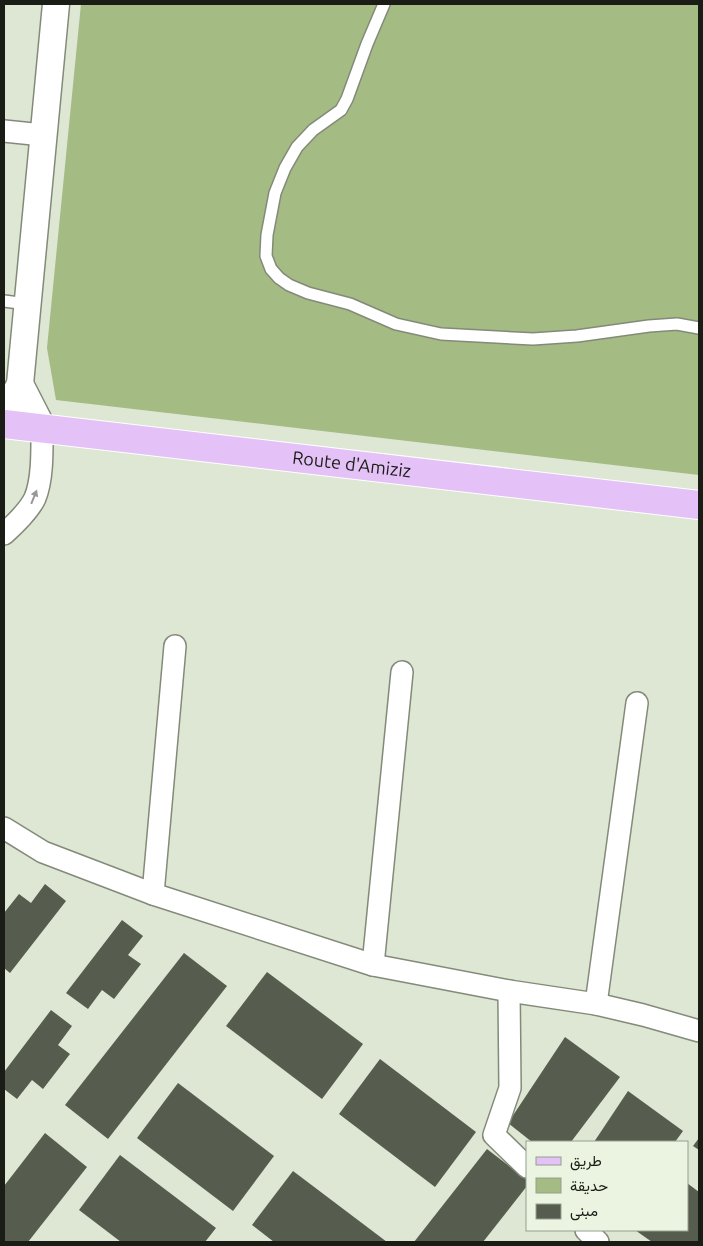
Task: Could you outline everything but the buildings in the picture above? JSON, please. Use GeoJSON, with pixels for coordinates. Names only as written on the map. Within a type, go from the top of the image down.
{"type":"FeatureCollection","features":[{"type":"Feature","properties":{"kind":"main road","name":"Route d'Amiziz"},"geometry":{"type":"LineString","coordinates":[[4,424],[699,505]]}},
{"type":"Feature","properties":{"kind":"street"},"geometry":{"type":"LineString","coordinates":[[4,534],[17,522],[35,499],[42,463],[42,427],[20,384],[16,303],[43,136],[56,4]]}},
{"type":"Feature","properties":{"kind":"street"},"geometry":{"type":"LineString","coordinates":[[4,132],[43,136]]}},
{"type":"Feature","properties":{"kind":"street"},"geometry":{"type":"LineString","coordinates":[[4,414],[20,384]]}},
{"type":"Feature","properties":{"kind":"street"},"geometry":{"type":"LineString","coordinates":[[153,894],[175,646]]}},
{"type":"Feature","properties":{"kind":"street"},"geometry":{"type":"LineString","coordinates":[[373,965],[402,672]]}},
{"type":"Feature","properties":{"kind":"street"},"geometry":{"type":"LineString","coordinates":[[596,1004],[637,703]]}},
{"type":"Feature","properties":{"kind":"street"},"geometry":{"type":"LineString","coordinates":[[4,828],[43,852],[153,894],[373,965],[509,991],[596,1004],[644,1015],[699,1031]]}},
{"type":"Feature","properties":{"kind":"street"},"geometry":{"type":"LineString","coordinates":[[509,991],[510,1088],[494,1134],[526,1166]]}},
{"type":"Feature","properties":{"kind":"street"},"geometry":{"type":"LineString","coordinates":[[587,1231],[598,1242]]}},
{"type":"Feature","properties":{"kind":"lane"},"geometry":{"type":"LineString","coordinates":[[384,4],[341,110],[313,130],[297,147],[285,168],[275,193],[266,256],[270,268],[279,278],[289,285],[308,293],[350,304],[396,324],[441,334],[533,339],[577,336],[678,324],[699,328]]}},
{"type":"Feature","properties":{"kind":"green space"},"geometry":{"type":"Polygon","coordinates":[[[81,4],[699,4],[699,475],[56,400],[47,348],[81,4]]]}}]}
